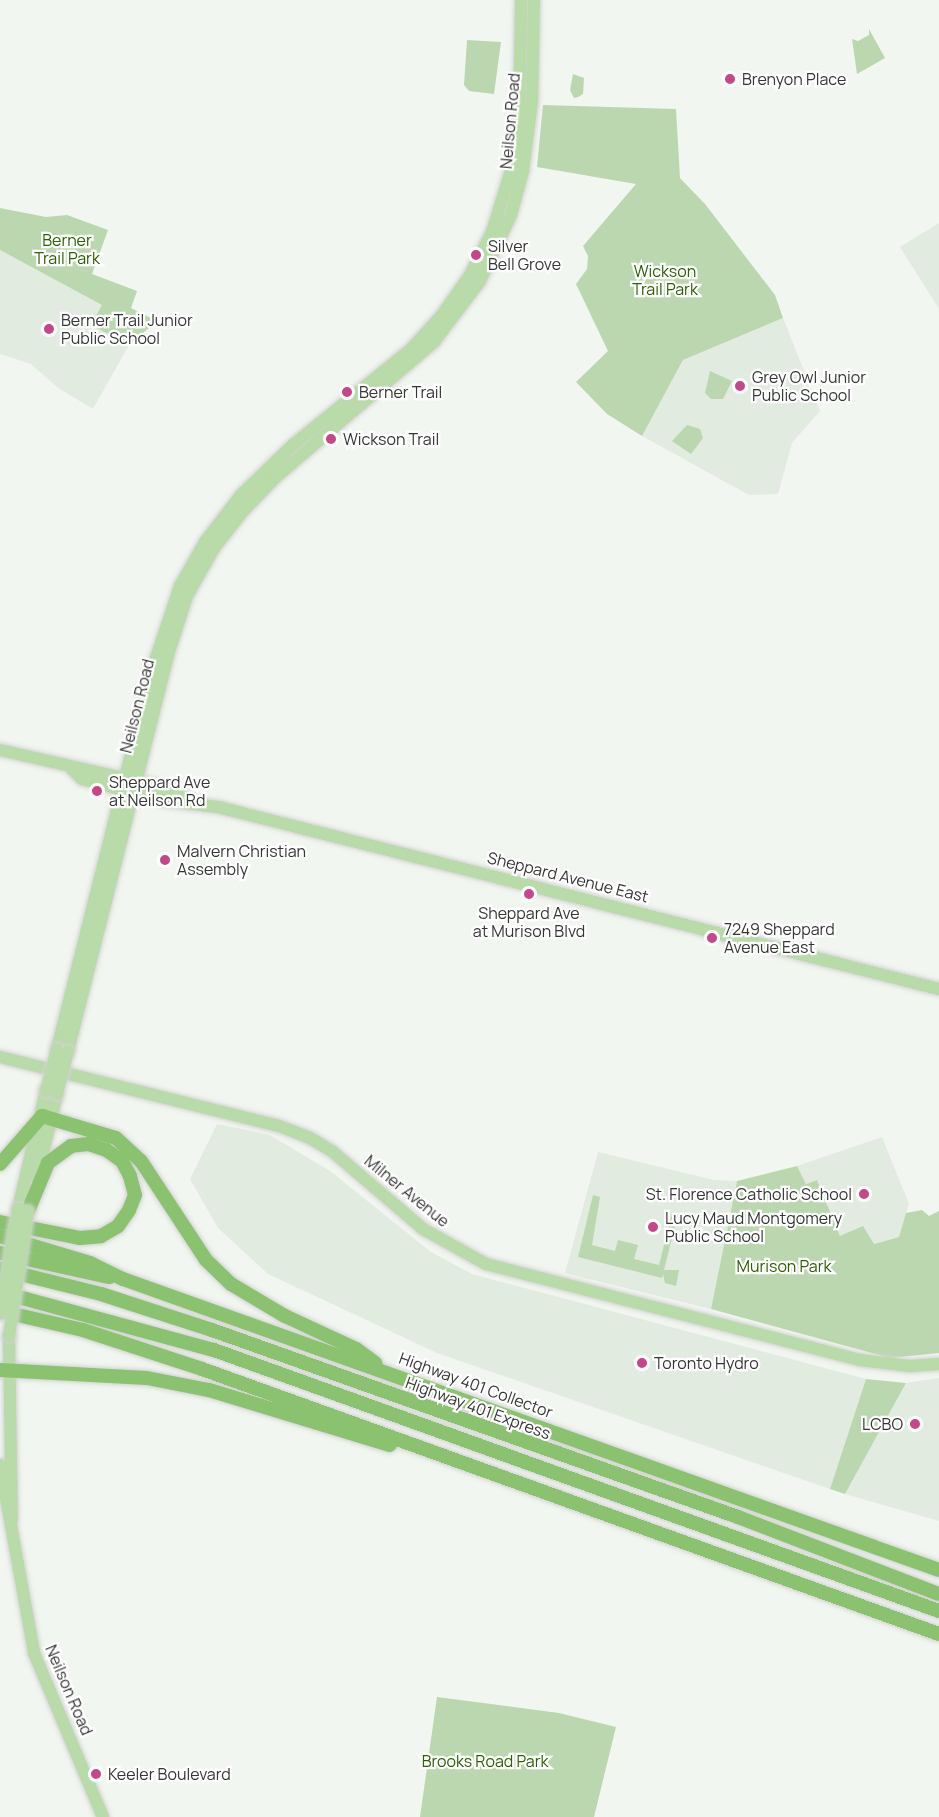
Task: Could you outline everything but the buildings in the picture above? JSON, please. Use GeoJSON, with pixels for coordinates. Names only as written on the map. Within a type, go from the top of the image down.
{"type":"FeatureCollection","features":[{"type":"Feature","properties":{"kind":"highway"},"geometry":{"type":"LineString","coordinates":[[0,1164],[47,1117],[104,1134],[129,1147],[206,1260],[231,1284],[285,1316],[356,1349],[384,1370]]}},
{"type":"Feature","properties":{"kind":"highway"},"geometry":{"type":"LineString","coordinates":[[0,1222],[80,1238],[101,1236],[117,1226],[129,1210],[135,1195],[130,1176],[122,1161],[106,1150],[89,1144],[71,1146],[48,1163],[23,1210]]}},
{"type":"Feature","properties":{"kind":"highway","name":"Highway 401 Collector"},"geometry":{"type":"LineString","coordinates":[[0,1236],[90,1263],[123,1279],[384,1370],[939,1570]]}},
{"type":"Feature","properties":{"kind":"highway"},"geometry":{"type":"LineString","coordinates":[[0,1253],[123,1279]]}},
{"type":"Feature","properties":{"kind":"highway","name":"Highway 401 Express"},"geometry":{"type":"LineString","coordinates":[[0,1269],[101,1294],[212,1330],[738,1517],[939,1594]]}},
{"type":"Feature","properties":{"kind":"highway","name":"Highway 401 Express"},"geometry":{"type":"LineString","coordinates":[[0,1292],[214,1350],[939,1611]]}},
{"type":"Feature","properties":{"kind":"highway"},"geometry":{"type":"LineString","coordinates":[[0,1312],[82,1330],[191,1365],[939,1634]]}},
{"type":"Feature","properties":{"kind":"highway"},"geometry":{"type":"LineString","coordinates":[[3,1370],[147,1378],[209,1390],[498,1475]]}},
{"type":"Feature","properties":{"kind":"highway"},"geometry":{"type":"LineString","coordinates":[[846,1537],[939,1563]]}},
{"type":"Feature","properties":{"kind":"main road","name":"Neilson Road"},"geometry":{"type":"LineString","coordinates":[[521,0],[527,26]]}},
{"type":"Feature","properties":{"kind":"main road","name":"Neilson Road"},"geometry":{"type":"LineString","coordinates":[[0,1312],[164,627],[205,542],[261,475],[426,333],[454,299],[482,253],[505,194],[517,141],[527,26],[534,0]]}},
{"type":"Feature","properties":{"kind":"main road","name":"Sheppard Avenue East"},"geometry":{"type":"LineString","coordinates":[[0,750],[72,769],[86,768],[128,784],[171,789],[188,800],[939,988]]}},
{"type":"Feature","properties":{"kind":"main road","name":"Milner Avenue"},"geometry":{"type":"LineString","coordinates":[[0,1057],[279,1126],[310,1137],[333,1152],[423,1229],[486,1264],[860,1360],[900,1365],[939,1364]]}},
{"type":"Feature","properties":{"kind":"main road","name":"Neilson Road"},"geometry":{"type":"LineString","coordinates":[[12,1536],[3,1370],[23,1210]]}},
{"type":"Feature","properties":{"kind":"main road","name":"Neilson Road"},"geometry":{"type":"LineString","coordinates":[[0,1465],[34,1653],[103,1817]]}},
{"type":"Feature","properties":{"kind":"shaded area"},"geometry":{"type":"Polygon","coordinates":[[[939,223],[939,309],[900,247],[939,223]]]}},
{"type":"Feature","properties":{"kind":"shaded area","name":"Berner Trail Junior Public School"},"geometry":{"type":"Polygon","coordinates":[[[0,250],[103,305],[92,325],[129,345],[93,409],[58,388],[31,364],[0,354],[0,250]]]}},
{"type":"Feature","properties":{"kind":"shaded area","name":"Grey Owl Junior Public School"},"geometry":{"type":"Polygon","coordinates":[[[783,318],[820,411],[792,443],[778,494],[749,495],[642,436],[683,360],[783,318]]]}},
{"type":"Feature","properties":{"kind":"shaded area"},"geometry":{"type":"Polygon","coordinates":[[[217,1124],[270,1135],[330,1171],[431,1252],[472,1274],[866,1379],[830,1489],[437,1353],[268,1274],[218,1228],[190,1179],[217,1124]]]}},
{"type":"Feature","properties":{"kind":"shaded area","name":"St. Florence Catholic School"},"geometry":{"type":"Polygon","coordinates":[[[882,1137],[909,1204],[899,1237],[874,1244],[840,1236],[817,1180],[806,1184],[797,1166],[882,1137]]]}},
{"type":"Feature","properties":{"kind":"shaded area","name":"Lucy Maud Montgomery Public School"},"geometry":{"type":"Polygon","coordinates":[[[598,1152],[714,1180],[737,1181],[711,1309],[565,1273],[598,1152]]]}},
{"type":"Feature","properties":{"kind":"shaded area"},"geometry":{"type":"Polygon","coordinates":[[[939,1378],[939,1521],[845,1494],[906,1383],[939,1378]]]}},
{"type":"Feature","properties":{"kind":"green space"},"geometry":{"type":"Polygon","coordinates":[[[869,29],[885,58],[857,74],[852,39],[858,41],[869,35],[869,29]]]}},
{"type":"Feature","properties":{"kind":"green space"},"geometry":{"type":"Polygon","coordinates":[[[467,40],[501,42],[494,94],[469,91],[464,85],[467,40]]]}},
{"type":"Feature","properties":{"kind":"green space"},"geometry":{"type":"Polygon","coordinates":[[[573,74],[584,78],[583,94],[574,98],[570,90],[573,74]]]}},
{"type":"Feature","properties":{"kind":"green space","name":"Wickson Trail Park"},"geometry":{"type":"Polygon","coordinates":[[[543,105],[676,109],[680,178],[705,204],[775,295],[783,318],[683,360],[642,436],[607,414],[576,382],[608,351],[576,284],[587,269],[588,256],[583,246],[636,184],[537,167],[543,105]]]}},
{"type":"Feature","properties":{"kind":"green space","name":"Berner Trail Park"},"geometry":{"type":"Polygon","coordinates":[[[0,208],[46,217],[67,215],[108,230],[92,274],[137,291],[131,308],[157,321],[129,345],[91,325],[102,305],[0,250],[0,208]]]}},
{"type":"Feature","properties":{"kind":"green space"},"geometry":{"type":"Polygon","coordinates":[[[710,371],[732,381],[723,399],[711,399],[705,393],[710,371]]]}},
{"type":"Feature","properties":{"kind":"green space"},"geometry":{"type":"Polygon","coordinates":[[[687,425],[700,429],[703,438],[691,454],[672,441],[687,425]]]}},
{"type":"Feature","properties":{"kind":"green space","name":"Murison Park"},"geometry":{"type":"Polygon","coordinates":[[[797,1166],[806,1184],[817,1180],[840,1236],[863,1226],[874,1244],[899,1237],[906,1213],[922,1210],[929,1216],[939,1211],[939,1353],[890,1358],[711,1309],[737,1181],[797,1166]]]}},
{"type":"Feature","properties":{"kind":"green space"},"geometry":{"type":"Polygon","coordinates":[[[593,1195],[600,1197],[592,1245],[615,1251],[618,1240],[638,1245],[634,1259],[659,1265],[672,1213],[678,1214],[664,1270],[679,1270],[676,1286],[665,1283],[663,1274],[662,1278],[578,1257],[593,1195]]]}},
{"type":"Feature","properties":{"kind":"green space"},"geometry":{"type":"Polygon","coordinates":[[[866,1379],[906,1383],[845,1494],[830,1489],[866,1379]]]}},
{"type":"Feature","properties":{"kind":"green space","name":"Brooks Road Park"},"geometry":{"type":"Polygon","coordinates":[[[437,1697],[559,1713],[616,1727],[594,1817],[420,1817],[437,1697]]]}},
{"type":"Feature","properties":{"kind":"place","name":"Brenyon Place"},"geometry":{"type":"Point","coordinates":[730,79]}},
{"type":"Feature","properties":{"kind":"place","name":"Silver Bell Grove"},"geometry":{"type":"Point","coordinates":[476,255]}},
{"type":"Feature","properties":{"kind":"place","name":"Berner Trail Junior Public School"},"geometry":{"type":"Point","coordinates":[49,329]}},
{"type":"Feature","properties":{"kind":"place","name":"Grey Owl Junior Public School"},"geometry":{"type":"Point","coordinates":[740,386]}},
{"type":"Feature","properties":{"kind":"place","name":"Berner Trail"},"geometry":{"type":"Point","coordinates":[347,392]}},
{"type":"Feature","properties":{"kind":"place","name":"Wickson Trail"},"geometry":{"type":"Point","coordinates":[331,439]}},
{"type":"Feature","properties":{"kind":"place","name":"Sheppard Ave at Neilson Rd"},"geometry":{"type":"Point","coordinates":[97,791]}},
{"type":"Feature","properties":{"kind":"place","name":"Malvern Christian Assembly"},"geometry":{"type":"Point","coordinates":[165,860]}},
{"type":"Feature","properties":{"kind":"place","name":"Sheppard Ave at Murison Blvd"},"geometry":{"type":"Point","coordinates":[529,894]}},
{"type":"Feature","properties":{"kind":"place","name":"7249 Sheppard Avenue East"},"geometry":{"type":"Point","coordinates":[712,938]}},
{"type":"Feature","properties":{"kind":"place","name":"St. Florence Catholic School"},"geometry":{"type":"Point","coordinates":[864,1194]}},
{"type":"Feature","properties":{"kind":"place","name":"Lucy Maud Montgomery Public School"},"geometry":{"type":"Point","coordinates":[653,1227]}},
{"type":"Feature","properties":{"kind":"place","name":"Toronto Hydro"},"geometry":{"type":"Point","coordinates":[642,1363]}},
{"type":"Feature","properties":{"kind":"place","name":"LCBO"},"geometry":{"type":"Point","coordinates":[915,1424]}},
{"type":"Feature","properties":{"kind":"place","name":"Keeler Boulevard"},"geometry":{"type":"Point","coordinates":[96,1774]}}]}
